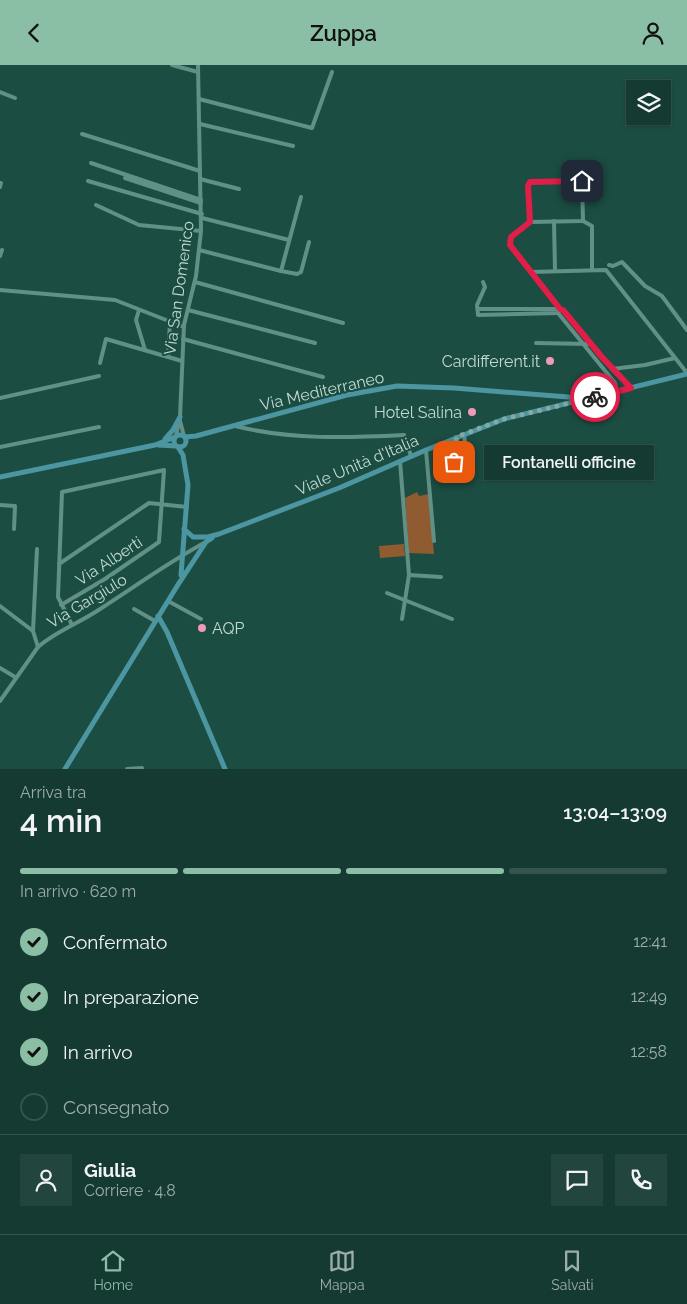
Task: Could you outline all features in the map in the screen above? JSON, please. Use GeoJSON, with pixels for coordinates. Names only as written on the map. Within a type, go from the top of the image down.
{"type":"FeatureCollection","features":[{"type":"Feature","properties":{"kind":"main road","name":"Viale Unità d'Italia"},"geometry":{"type":"LineString","coordinates":[[184,529],[192,537],[208,537],[219,534],[340,488],[456,437],[504,419],[687,374]]}},
{"type":"Feature","properties":{"kind":"main road","name":"Via Mediterraneo"},"geometry":{"type":"LineString","coordinates":[[185,436],[196,436],[347,395],[397,386],[454,388],[586,399]]}},
{"type":"Feature","properties":{"kind":"main road"},"geometry":{"type":"LineString","coordinates":[[554,396],[557,401],[556,406]]}},
{"type":"Feature","properties":{"kind":"main road"},"geometry":{"type":"LineString","coordinates":[[162,442],[173,430],[180,417]]}},
{"type":"Feature","properties":{"kind":"main road"},"geometry":{"type":"LineString","coordinates":[[0,477],[155,445],[180,434],[185,436],[185,444],[177,446],[155,445]]}},
{"type":"Feature","properties":{"kind":"main road"},"geometry":{"type":"LineString","coordinates":[[176,436],[174,441],[183,455],[188,485],[183,571],[179,583]]}},
{"type":"Feature","properties":{"kind":"main road"},"geometry":{"type":"LineString","coordinates":[[65,769],[179,583],[206,542],[219,534]]}},
{"type":"Feature","properties":{"kind":"main road"},"geometry":{"type":"LineString","coordinates":[[157,619],[167,632],[225,769]]}},
{"type":"Feature","properties":{"kind":"street"},"geometry":{"type":"LineString","coordinates":[[172,65],[198,72]]}},
{"type":"Feature","properties":{"kind":"street","name":"Via San Domenico"},"geometry":{"type":"LineString","coordinates":[[176,436],[180,417],[184,327],[195,282],[202,231],[198,65]]}},
{"type":"Feature","properties":{"kind":"street"},"geometry":{"type":"LineString","coordinates":[[199,99],[312,128],[332,72]]}},
{"type":"Feature","properties":{"kind":"street"},"geometry":{"type":"LineString","coordinates":[[0,92],[15,98]]}},
{"type":"Feature","properties":{"kind":"street"},"geometry":{"type":"LineString","coordinates":[[200,124],[293,146]]}},
{"type":"Feature","properties":{"kind":"street"},"geometry":{"type":"LineString","coordinates":[[82,134],[200,171]]}},
{"type":"Feature","properties":{"kind":"street"},"geometry":{"type":"LineString","coordinates":[[91,163],[201,201]]}},
{"type":"Feature","properties":{"kind":"street"},"geometry":{"type":"LineString","coordinates":[[125,178],[201,201]]}},
{"type":"Feature","properties":{"kind":"street"},"geometry":{"type":"LineString","coordinates":[[200,179],[239,189]]}},
{"type":"Feature","properties":{"kind":"street"},"geometry":{"type":"LineString","coordinates":[[88,181],[289,241]]}},
{"type":"Feature","properties":{"kind":"street"},"geometry":{"type":"LineString","coordinates":[[530,222],[528,186],[530,182],[582,181],[583,221]]}},
{"type":"Feature","properties":{"kind":"street"},"geometry":{"type":"LineString","coordinates":[[281,271],[301,197]]}},
{"type":"Feature","properties":{"kind":"street"},"geometry":{"type":"LineString","coordinates":[[96,205],[139,225],[202,231]]}},
{"type":"Feature","properties":{"kind":"street"},"geometry":{"type":"LineString","coordinates":[[554,221],[555,271]]}},
{"type":"Feature","properties":{"kind":"street"},"geometry":{"type":"LineString","coordinates":[[592,270],[592,226],[583,221],[530,222],[511,237],[510,245],[581,343],[615,383],[617,392]]}},
{"type":"Feature","properties":{"kind":"street"},"geometry":{"type":"LineString","coordinates":[[199,250],[297,274],[301,272],[310,242]]}},
{"type":"Feature","properties":{"kind":"street"},"geometry":{"type":"LineString","coordinates":[[0,256],[2,250]]}},
{"type":"Feature","properties":{"kind":"street"},"geometry":{"type":"LineString","coordinates":[[609,265],[613,266],[622,262],[646,286],[662,296],[687,330]]}},
{"type":"Feature","properties":{"kind":"street"},"geometry":{"type":"LineString","coordinates":[[530,272],[606,270],[687,374]]}},
{"type":"Feature","properties":{"kind":"street"},"geometry":{"type":"LineString","coordinates":[[195,282],[344,323]]}},
{"type":"Feature","properties":{"kind":"street"},"geometry":{"type":"LineString","coordinates":[[483,282],[485,287],[477,305],[477,311],[563,310],[590,344],[631,388]]}},
{"type":"Feature","properties":{"kind":"street"},"geometry":{"type":"LineString","coordinates":[[0,290],[115,300],[184,327]]}},
{"type":"Feature","properties":{"kind":"street"},"geometry":{"type":"LineString","coordinates":[[139,310],[136,320],[145,350]]}},
{"type":"Feature","properties":{"kind":"street"},"geometry":{"type":"LineString","coordinates":[[188,310],[314,343]]}},
{"type":"Feature","properties":{"kind":"street"},"geometry":{"type":"LineString","coordinates":[[168,357],[170,322]]}},
{"type":"Feature","properties":{"kind":"street"},"geometry":{"type":"LineString","coordinates":[[100,363],[106,339],[182,361]]}},
{"type":"Feature","properties":{"kind":"street"},"geometry":{"type":"LineString","coordinates":[[183,339],[323,377]]}},
{"type":"Feature","properties":{"kind":"street"},"geometry":{"type":"LineString","coordinates":[[536,343],[590,344]]}},
{"type":"Feature","properties":{"kind":"street"},"geometry":{"type":"LineString","coordinates":[[612,369],[645,365],[675,358]]}},
{"type":"Feature","properties":{"kind":"street"},"geometry":{"type":"LineString","coordinates":[[0,398],[99,376]]}},
{"type":"Feature","properties":{"kind":"street","name":"Via San Domenico"},"geometry":{"type":"LineString","coordinates":[[180,417],[185,436]]}},
{"type":"Feature","properties":{"kind":"street"},"geometry":{"type":"LineString","coordinates":[[248,422],[252,431]]}},
{"type":"Feature","properties":{"kind":"street"},"geometry":{"type":"LineString","coordinates":[[233,426],[252,431],[295,436],[352,438],[404,435],[411,456]]}},
{"type":"Feature","properties":{"kind":"street"},"geometry":{"type":"LineString","coordinates":[[0,447],[99,427]]}},
{"type":"Feature","properties":{"kind":"street"},"geometry":{"type":"LineString","coordinates":[[464,434],[467,464]]}},
{"type":"Feature","properties":{"kind":"street"},"geometry":{"type":"LineString","coordinates":[[454,462],[459,461],[456,437]]}},
{"type":"Feature","properties":{"kind":"street"},"geometry":{"type":"LineString","coordinates":[[426,450],[434,541]]}},
{"type":"Feature","properties":{"kind":"street"},"geometry":{"type":"LineString","coordinates":[[400,461],[409,575],[402,619]]}},
{"type":"Feature","properties":{"kind":"street","name":"Via Alberti"},"geometry":{"type":"LineString","coordinates":[[59,564],[62,492],[164,470],[160,537],[157,544],[78,596],[61,605]]}},
{"type":"Feature","properties":{"kind":"street"},"geometry":{"type":"LineString","coordinates":[[72,625],[58,597],[59,564],[149,503],[187,507]]}},
{"type":"Feature","properties":{"kind":"street"},"geometry":{"type":"LineString","coordinates":[[0,505],[15,506],[14,529]]}},
{"type":"Feature","properties":{"kind":"street","name":"Via Gargiulo"},"geometry":{"type":"LineString","coordinates":[[0,701],[15,677],[38,647],[46,640],[95,613],[183,554],[206,542]]}},
{"type":"Feature","properties":{"kind":"street"},"geometry":{"type":"LineString","coordinates":[[37,549],[33,631],[38,647]]}},
{"type":"Feature","properties":{"kind":"street"},"geometry":{"type":"LineString","coordinates":[[409,575],[441,577]]}},
{"type":"Feature","properties":{"kind":"street"},"geometry":{"type":"LineString","coordinates":[[387,593],[452,619]]}},
{"type":"Feature","properties":{"kind":"street"},"geometry":{"type":"LineString","coordinates":[[168,601],[201,619]]}},
{"type":"Feature","properties":{"kind":"street"},"geometry":{"type":"LineString","coordinates":[[0,606],[33,631]]}},
{"type":"Feature","properties":{"kind":"street"},"geometry":{"type":"LineString","coordinates":[[134,609],[157,619]]}},
{"type":"Feature","properties":{"kind":"street"},"geometry":{"type":"LineString","coordinates":[[0,668],[15,677]]}},
{"type":"Feature","properties":{"kind":"street"},"geometry":{"type":"LineString","coordinates":[[127,769],[142,768]]}},
{"type":"Feature","properties":{"kind":"shaded area"},"geometry":{"type":"Polygon","coordinates":[[[417,492],[419,496],[429,494],[434,554],[409,553],[405,498],[417,492]]]}},
{"type":"Feature","properties":{"kind":"shaded area"},"geometry":{"type":"Polygon","coordinates":[[[404,544],[405,556],[380,558],[379,546],[404,544]]]}},
{"type":"Feature","properties":{"kind":"way so far"},"geometry":{"type":"LineString","coordinates":[[454,462],[459,461],[456,437],[504,419],[595,397]]}},
{"type":"Feature","properties":{"kind":"place","name":"Cardifferent.it"},"geometry":{"type":"Point","coordinates":[550,361]}},
{"type":"Feature","properties":{"kind":"place","name":"Hotel Salina"},"geometry":{"type":"Point","coordinates":[472,412]}},
{"type":"Feature","properties":{"kind":"place","name":"Fontanelli officine"},"geometry":{"type":"Point","coordinates":[454,462]}},
{"type":"Feature","properties":{"kind":"place","name":"AQP"},"geometry":{"type":"Point","coordinates":[202,628]}},
{"type":"Feature","properties":{"kind":"route"},"geometry":{"type":"LineString","coordinates":[[582,181],[530,182],[528,186],[530,222],[511,237],[510,245],[560,309],[563,310],[612,369],[631,388],[595,397]]}}]}
